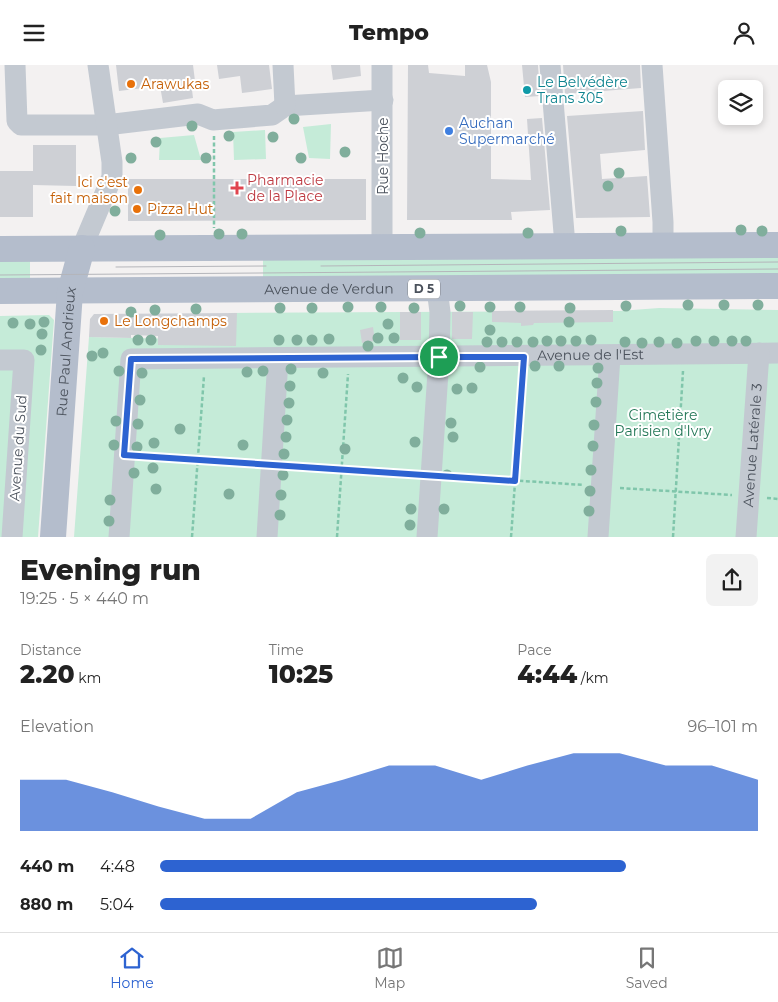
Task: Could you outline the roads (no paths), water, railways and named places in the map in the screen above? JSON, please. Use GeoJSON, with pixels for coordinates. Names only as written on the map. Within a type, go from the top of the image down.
{"type":"FeatureCollection","features":[{"type":"Feature","properties":{"kind":"main road"},"geometry":{"type":"LineString","coordinates":[[0,249],[778,245]]}},
{"type":"Feature","properties":{"kind":"main road"},"geometry":{"type":"LineString","coordinates":[[70,292],[82,248]]}},
{"type":"Feature","properties":{"kind":"main road","name":"Avenue de Verdun"},"geometry":{"type":"LineString","coordinates":[[0,291],[778,286]]}},
{"type":"Feature","properties":{"kind":"main road","name":"Rue Paul Andrieux"},"geometry":{"type":"LineString","coordinates":[[53,537],[70,292]]}},
{"type":"Feature","properties":{"kind":"street"},"geometry":{"type":"LineString","coordinates":[[15,65],[18,123],[83,127],[198,114],[213,120],[272,115],[285,107],[382,100]]}},
{"type":"Feature","properties":{"kind":"street"},"geometry":{"type":"LineString","coordinates":[[82,248],[112,177],[98,65]]}},
{"type":"Feature","properties":{"kind":"street"},"geometry":{"type":"LineString","coordinates":[[283,65],[285,107]]}},
{"type":"Feature","properties":{"kind":"street","name":"Rue Hoche"},"geometry":{"type":"LineString","coordinates":[[382,65],[382,247]]}},
{"type":"Feature","properties":{"kind":"street"},"geometry":{"type":"LineString","coordinates":[[550,65],[565,245]]}},
{"type":"Feature","properties":{"kind":"street"},"geometry":{"type":"LineString","coordinates":[[652,65],[663,245]]}},
{"type":"Feature","properties":{"kind":"street"},"geometry":{"type":"LineString","coordinates":[[427,537],[439,357],[440,312],[437,289]]}},
{"type":"Feature","properties":{"kind":"street","name":"Rue Paul Andrieux"},"geometry":{"type":"LineString","coordinates":[[65,537],[79,323],[70,292]]}},
{"type":"Feature","properties":{"kind":"street","name":"Avenue de l'Est"},"geometry":{"type":"LineString","coordinates":[[119,537],[131,359],[524,357],[769,353]]}},
{"type":"Feature","properties":{"kind":"street","name":"Avenue Latérale 3"},"geometry":{"type":"LineString","coordinates":[[746,537],[749,497],[769,353]]}},
{"type":"Feature","properties":{"kind":"street"},"geometry":{"type":"LineString","coordinates":[[598,537],[610,356]]}},
{"type":"Feature","properties":{"kind":"street","name":"Avenue du Sud"},"geometry":{"type":"LineString","coordinates":[[0,360],[24,359],[12,537]]}},
{"type":"Feature","properties":{"kind":"street"},"geometry":{"type":"LineString","coordinates":[[267,537],[278,359]]}},
{"type":"Feature","properties":{"kind":"tram line"},"geometry":{"type":"LineString","coordinates":[[321,266],[778,262]]}},
{"type":"Feature","properties":{"kind":"tram line"},"geometry":{"type":"LineString","coordinates":[[116,267],[266,266]]}},
{"type":"Feature","properties":{"kind":"tram line"},"geometry":{"type":"LineString","coordinates":[[0,275],[778,269]]}},
{"type":"Feature","properties":{"kind":"place","name":"Arawukas"},"geometry":{"type":"Point","coordinates":[131,84]}},
{"type":"Feature","properties":{"kind":"place","name":"Le Belvédère Trans 305"},"geometry":{"type":"Point","coordinates":[527,90]}},
{"type":"Feature","properties":{"kind":"place","name":"Auchan Supermarché"},"geometry":{"type":"Point","coordinates":[449,131]}},
{"type":"Feature","properties":{"kind":"place","name":"Pharmacie de la Place"},"geometry":{"type":"Point","coordinates":[237,188]}},
{"type":"Feature","properties":{"kind":"place","name":"Ici c'est fait maison"},"geometry":{"type":"Point","coordinates":[138,190]}},
{"type":"Feature","properties":{"kind":"place","name":"Pizza Hut"},"geometry":{"type":"Point","coordinates":[137,209]}},
{"type":"Feature","properties":{"kind":"place","name":"Le Longchamps"},"geometry":{"type":"Point","coordinates":[104,321]}},
{"type":"Feature","properties":{"kind":"park label","name":"Cimetière Parisien d'Ivry"},"geometry":{"type":"Point","coordinates":[663,423]}}]}
